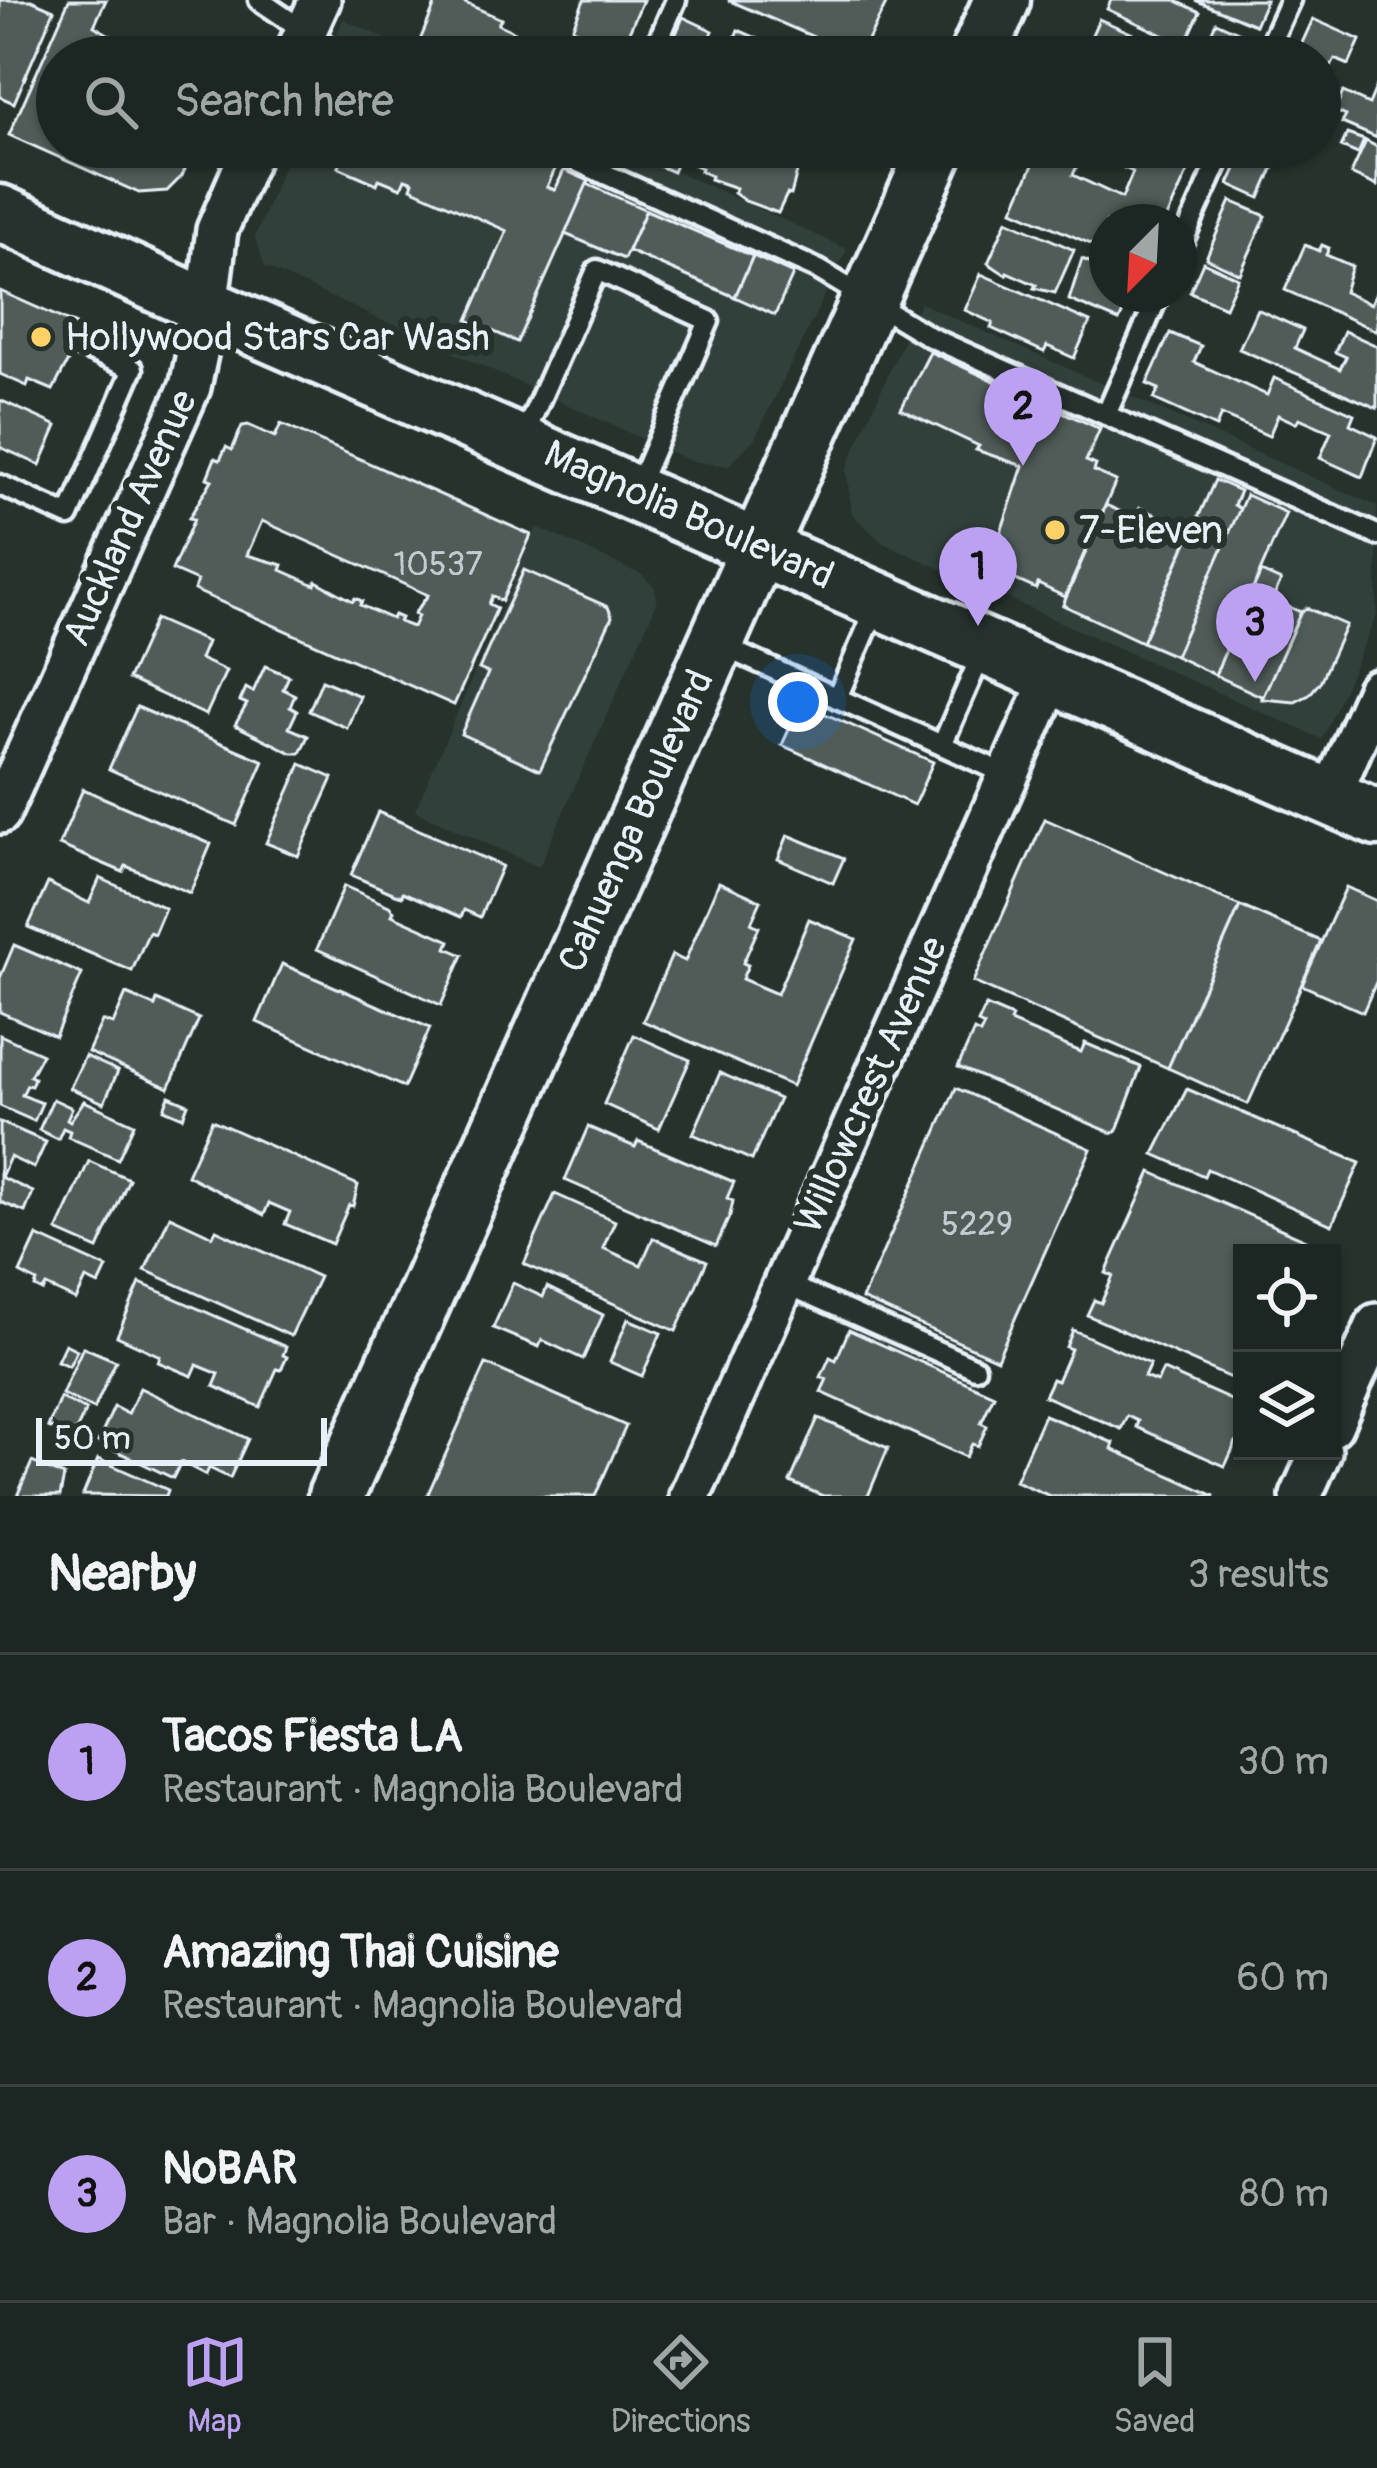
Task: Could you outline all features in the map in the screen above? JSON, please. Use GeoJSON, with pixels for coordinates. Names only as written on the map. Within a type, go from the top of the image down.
{"type":"FeatureCollection","features":[{"type":"Feature","properties":{"kind":"main road"},"geometry":{"type":"LineString","coordinates":[[986,36],[1002,0]]}},
{"type":"Feature","properties":{"kind":"main road","name":"Cahuenga Boulevard"},"geometry":{"type":"LineString","coordinates":[[336,1496],[929,168]]}},
{"type":"Feature","properties":{"kind":"main road","name":"Magnolia Boulevard"},"geometry":{"type":"LineString","coordinates":[[0,213],[1353,808]]}},
{"type":"Feature","properties":{"kind":"street","name":"Auckland Avenue"},"geometry":{"type":"LineString","coordinates":[[0,813],[190,387],[217,230],[244,168]]}},
{"type":"Feature","properties":{"kind":"street","name":"Willowcrest Avenue"},"geometry":{"type":"LineString","coordinates":[[690,1496],[1054,674]]}},
{"type":"Feature","properties":{"kind":"street"},"geometry":{"type":"LineString","coordinates":[[1353,808],[1377,690]]}},
{"type":"Feature","properties":{"kind":"street"},"geometry":{"type":"LineString","coordinates":[[1341,1406],[1377,1324]]}},
{"type":"Feature","properties":{"kind":"street"},"geometry":{"type":"LineString","coordinates":[[1301,1496],[1317,1460]]}},
{"type":"Feature","properties":{"kind":"lane"},"geometry":{"type":"LineString","coordinates":[[259,0],[306,29]]}},
{"type":"Feature","properties":{"kind":"lane"},"geometry":{"type":"LineString","coordinates":[[660,36],[676,0]]}},
{"type":"Feature","properties":{"kind":"lane"},"geometry":{"type":"LineString","coordinates":[[1273,36],[1289,0]]}},
{"type":"Feature","properties":{"kind":"lane"},"geometry":{"type":"LineString","coordinates":[[591,168],[819,270],[930,338],[1377,535]]}},
{"type":"Feature","properties":{"kind":"lane"},"geometry":{"type":"LineString","coordinates":[[600,172],[602,168]]}},
{"type":"Feature","properties":{"kind":"lane"},"geometry":{"type":"LineString","coordinates":[[1197,210],[1216,168]]}},
{"type":"Feature","properties":{"kind":"lane"},"geometry":{"type":"LineString","coordinates":[[521,442],[597,270],[709,320],[636,492]]}},
{"type":"Feature","properties":{"kind":"lane"},"geometry":{"type":"LineString","coordinates":[[1106,415],[1152,312]]}},
{"type":"Feature","properties":{"kind":"lane"},"geometry":{"type":"LineString","coordinates":[[0,485],[69,516],[133,369],[77,345]]}},
{"type":"Feature","properties":{"kind":"lane"},"geometry":{"type":"LineString","coordinates":[[837,698],[879,599]]}},
{"type":"Feature","properties":{"kind":"lane"},"geometry":{"type":"LineString","coordinates":[[716,644],[1008,775]]}},
{"type":"Feature","properties":{"kind":"lane"},"geometry":{"type":"LineString","coordinates":[[942,745],[986,646]]}},
{"type":"Feature","properties":{"kind":"lane"},"geometry":{"type":"LineString","coordinates":[[784,1283],[975,1368]]}},
{"type":"Feature","properties":{"kind":"shaded area"},"geometry":{"type":"Polygon","coordinates":[[[343,19],[380,36],[336,36],[343,19]]]}},
{"type":"Feature","properties":{"kind":"shaded area"},"geometry":{"type":"Polygon","coordinates":[[[283,168],[669,168],[847,249],[755,438],[728,466],[691,461],[265,267],[255,237],[283,168]]]}},
{"type":"Feature","properties":{"kind":"shaded area"},"geometry":{"type":"Polygon","coordinates":[[[920,303],[1377,506],[1377,615],[1322,739],[883,543],[852,514],[846,469],[920,303]]]}},
{"type":"Feature","properties":{"kind":"shaded area"},"geometry":{"type":"Polygon","coordinates":[[[537,527],[642,575],[655,587],[657,602],[539,867],[415,811],[537,527]]]}},
{"type":"Feature","properties":{"kind":"building"},"geometry":{"type":"Polygon","coordinates":[[[0,0],[31,0],[54,10],[43,36],[36,36],[36,52],[14,103],[0,97],[0,0]]]}},
{"type":"Feature","properties":{"kind":"building"},"geometry":{"type":"Polygon","coordinates":[[[69,0],[106,0],[94,26],[112,36],[53,36],[69,0]]]}},
{"type":"Feature","properties":{"kind":"building"},"geometry":{"type":"Polygon","coordinates":[[[437,0],[458,0],[501,19],[498,24],[515,32],[513,36],[422,36],[437,0]]]}},
{"type":"Feature","properties":{"kind":"building"},"geometry":{"type":"Polygon","coordinates":[[[584,0],[643,0],[627,36],[588,36],[572,29],[584,0]]]}},
{"type":"Feature","properties":{"kind":"building"},"geometry":{"type":"Polygon","coordinates":[[[728,0],[887,2],[870,36],[811,36],[728,0]]]}},
{"type":"Feature","properties":{"kind":"building"},"geometry":{"type":"Polygon","coordinates":[[[1111,0],[1174,0],[1200,12],[1189,36],[1166,36],[1107,9],[1111,0]]]}},
{"type":"Feature","properties":{"kind":"building"},"geometry":{"type":"Polygon","coordinates":[[[1195,0],[1266,0],[1255,25],[1195,0]]]}},
{"type":"Feature","properties":{"kind":"building"},"geometry":{"type":"Polygon","coordinates":[[[683,17],[713,31],[711,36],[675,36],[683,17]]]}},
{"type":"Feature","properties":{"kind":"building"},"geometry":{"type":"Polygon","coordinates":[[[1099,19],[1138,36],[1091,36],[1099,19]]]}},
{"type":"Feature","properties":{"kind":"building"},"geometry":{"type":"Polygon","coordinates":[[[1313,19],[1360,40],[1349,65],[1341,62],[1341,36],[1305,36],[1313,19]]]}},
{"type":"Feature","properties":{"kind":"building"},"geometry":{"type":"Polygon","coordinates":[[[1216,22],[1247,36],[1210,36],[1216,22]]]}},
{"type":"Feature","properties":{"kind":"building"},"geometry":{"type":"Polygon","coordinates":[[[36,74],[36,147],[9,135],[36,74]]]}},
{"type":"Feature","properties":{"kind":"building"},"geometry":{"type":"Polygon","coordinates":[[[1377,85],[1377,138],[1342,123],[1346,116],[1341,114],[1343,92],[1369,104],[1377,85]]]}},
{"type":"Feature","properties":{"kind":"building"},"geometry":{"type":"Polygon","coordinates":[[[1347,134],[1364,140],[1358,154],[1341,147],[1347,134]]]}},
{"type":"Feature","properties":{"kind":"building"},"geometry":{"type":"Polygon","coordinates":[[[1366,141],[1377,147],[1377,186],[1351,174],[1366,141]]]}},
{"type":"Feature","properties":{"kind":"building"},"geometry":{"type":"Polygon","coordinates":[[[83,168],[186,168],[167,191],[139,193],[83,168]]]}},
{"type":"Feature","properties":{"kind":"building"},"geometry":{"type":"Polygon","coordinates":[[[340,168],[556,168],[547,187],[555,190],[564,170],[589,181],[517,342],[468,320],[507,231],[411,188],[413,182],[405,179],[401,188],[379,179],[377,184],[340,168]]]}},
{"type":"Feature","properties":{"kind":"building"},"geometry":{"type":"Polygon","coordinates":[[[798,168],[791,195],[787,194],[778,213],[745,201],[734,193],[736,188],[700,171],[798,168]]]}},
{"type":"Feature","properties":{"kind":"building"},"geometry":{"type":"Polygon","coordinates":[[[1032,168],[1076,168],[1073,175],[1122,198],[1133,172],[1124,168],[1189,168],[1173,204],[1089,204],[1089,243],[1013,210],[1032,168]]]}},
{"type":"Feature","properties":{"kind":"building"},"geometry":{"type":"Polygon","coordinates":[[[1236,168],[1274,168],[1260,198],[1229,184],[1236,168]]]}},
{"type":"Feature","properties":{"kind":"building"},"geometry":{"type":"Polygon","coordinates":[[[587,184],[646,210],[624,259],[565,234],[587,184]]]}},
{"type":"Feature","properties":{"kind":"building"},"geometry":{"type":"Polygon","coordinates":[[[1231,201],[1266,216],[1240,274],[1206,258],[1231,201]]]}},
{"type":"Feature","properties":{"kind":"building"},"geometry":{"type":"Polygon","coordinates":[[[646,210],[753,256],[735,297],[628,251],[646,210]]]}},
{"type":"Feature","properties":{"kind":"building"},"geometry":{"type":"Polygon","coordinates":[[[1007,220],[1074,250],[1055,293],[1034,288],[1036,285],[988,263],[1007,220]]]}},
{"type":"Feature","properties":{"kind":"building"},"geometry":{"type":"Polygon","coordinates":[[[1305,245],[1319,251],[1322,245],[1329,248],[1326,255],[1352,266],[1344,292],[1371,304],[1377,290],[1377,331],[1285,290],[1305,245]]]}},
{"type":"Feature","properties":{"kind":"building"},"geometry":{"type":"Polygon","coordinates":[[[753,256],[793,274],[775,315],[735,297],[753,256]]]}},
{"type":"Feature","properties":{"kind":"building"},"geometry":{"type":"Polygon","coordinates":[[[1082,259],[1089,262],[1089,308],[1069,300],[1082,259]]]}},
{"type":"Feature","properties":{"kind":"building"},"geometry":{"type":"Polygon","coordinates":[[[1203,262],[1238,278],[1225,307],[1197,295],[1203,262]]]}},
{"type":"Feature","properties":{"kind":"building"},"geometry":{"type":"Polygon","coordinates":[[[981,274],[1090,322],[1074,358],[1047,346],[1044,352],[991,328],[993,323],[965,310],[981,274]]]}},
{"type":"Feature","properties":{"kind":"building","name":"Hollywood Stars Car Wash"},"geometry":{"type":"Polygon","coordinates":[[[0,291],[85,329],[53,390],[29,380],[27,386],[0,374],[0,291]]]}},
{"type":"Feature","properties":{"kind":"building"},"geometry":{"type":"Polygon","coordinates":[[[1257,309],[1303,330],[1295,348],[1340,369],[1346,357],[1335,352],[1344,331],[1377,346],[1377,408],[1239,349],[1257,309]]]}},
{"type":"Feature","properties":{"kind":"building"},"geometry":{"type":"Polygon","coordinates":[[[1098,312],[1123,312],[1119,321],[1098,312]]]}},
{"type":"Feature","properties":{"kind":"building"},"geometry":{"type":"Polygon","coordinates":[[[1170,333],[1201,346],[1194,362],[1267,395],[1274,378],[1354,414],[1350,424],[1377,437],[1362,477],[1320,458],[1331,432],[1299,418],[1296,423],[1278,415],[1269,436],[1221,415],[1216,427],[1154,399],[1159,389],[1147,384],[1170,333]]]}},
{"type":"Feature","properties":{"kind":"building"},"geometry":{"type":"Polygon","coordinates":[[[930,352],[1100,429],[1086,461],[1096,465],[1094,471],[1116,481],[1065,597],[989,568],[1023,466],[976,450],[979,446],[901,409],[930,352]]]}},
{"type":"Feature","properties":{"kind":"building"},"geometry":{"type":"Polygon","coordinates":[[[0,400],[57,426],[40,465],[0,447],[0,400]]]}},
{"type":"Feature","properties":{"kind":"building"},"geometry":{"type":"Polygon","coordinates":[[[281,424],[531,535],[502,601],[492,596],[489,604],[497,608],[454,705],[194,590],[197,581],[172,570],[194,519],[189,518],[212,480],[207,478],[215,458],[220,460],[226,447],[232,450],[242,426],[275,437],[281,424]],[[262,521],[247,555],[283,565],[281,570],[315,585],[316,581],[413,627],[418,616],[414,614],[428,595],[262,521]]]}},
{"type":"Feature","properties":{"kind":"building"},"geometry":{"type":"Polygon","coordinates":[[[1215,480],[1240,491],[1234,505],[1240,509],[1175,656],[1142,642],[1215,480]]]}},
{"type":"Feature","properties":{"kind":"building"},"geometry":{"type":"Polygon","coordinates":[[[1246,495],[1286,513],[1215,675],[1175,656],[1246,495]]]}},
{"type":"Feature","properties":{"kind":"building"},"geometry":{"type":"Polygon","coordinates":[[[1106,505],[1135,518],[1140,508],[1192,530],[1142,642],[1063,605],[1106,505]]]}},
{"type":"Feature","properties":{"kind":"building"},"geometry":{"type":"Polygon","coordinates":[[[524,570],[608,607],[612,617],[540,770],[461,734],[488,673],[479,669],[524,570]]]}},
{"type":"Feature","properties":{"kind":"building"},"geometry":{"type":"Polygon","coordinates":[[[1261,572],[1281,581],[1272,600],[1301,612],[1263,697],[1215,675],[1261,572]]]}},
{"type":"Feature","properties":{"kind":"building"},"geometry":{"type":"Polygon","coordinates":[[[1307,608],[1346,625],[1320,682],[1295,702],[1262,699],[1301,612],[1307,608]]]}},
{"type":"Feature","properties":{"kind":"building"},"geometry":{"type":"Polygon","coordinates":[[[155,619],[207,642],[200,659],[226,671],[206,715],[128,679],[155,619]]]}},
{"type":"Feature","properties":{"kind":"building"},"geometry":{"type":"Polygon","coordinates":[[[265,666],[289,676],[283,689],[295,695],[290,707],[297,711],[289,728],[308,736],[300,753],[235,725],[247,704],[240,701],[246,688],[253,692],[265,666]]]}},
{"type":"Feature","properties":{"kind":"building"},"geometry":{"type":"Polygon","coordinates":[[[322,680],[360,696],[347,728],[309,711],[322,680]]]}},
{"type":"Feature","properties":{"kind":"building"},"geometry":{"type":"Polygon","coordinates":[[[801,703],[933,762],[914,805],[782,745],[801,703]]]}},
{"type":"Feature","properties":{"kind":"building"},"geometry":{"type":"Polygon","coordinates":[[[137,707],[264,761],[236,825],[109,769],[137,707]]]}},
{"type":"Feature","properties":{"kind":"building"},"geometry":{"type":"Polygon","coordinates":[[[301,764],[333,778],[298,856],[266,843],[301,764]]]}},
{"type":"Feature","properties":{"kind":"building"},"geometry":{"type":"Polygon","coordinates":[[[83,789],[211,844],[190,893],[59,845],[83,789]]]}},
{"type":"Feature","properties":{"kind":"building"},"geometry":{"type":"Polygon","coordinates":[[[378,812],[502,866],[480,917],[464,910],[461,917],[351,875],[378,812]]]}},
{"type":"Feature","properties":{"kind":"building"},"geometry":{"type":"Polygon","coordinates":[[[1045,819],[1240,906],[1168,1068],[973,982],[1045,819]]]}},
{"type":"Feature","properties":{"kind":"building"},"geometry":{"type":"Polygon","coordinates":[[[788,835],[844,858],[833,883],[778,859],[788,835]]]}},
{"type":"Feature","properties":{"kind":"building"},"geometry":{"type":"Polygon","coordinates":[[[100,878],[165,908],[132,971],[28,927],[48,883],[89,903],[100,878]]]}},
{"type":"Feature","properties":{"kind":"building"},"geometry":{"type":"Polygon","coordinates":[[[719,882],[761,901],[751,923],[759,927],[743,963],[748,965],[742,979],[777,994],[809,919],[856,939],[792,1086],[643,1021],[672,955],[685,961],[719,882]]]}},
{"type":"Feature","properties":{"kind":"building"},"geometry":{"type":"Polygon","coordinates":[[[344,886],[389,906],[392,915],[450,941],[447,948],[463,955],[441,1005],[317,949],[344,886]]]}},
{"type":"Feature","properties":{"kind":"building"},"geometry":{"type":"Polygon","coordinates":[[[1346,887],[1377,901],[1377,980],[1363,1012],[1302,985],[1346,887]]]}},
{"type":"Feature","properties":{"kind":"building"},"geometry":{"type":"Polygon","coordinates":[[[1240,906],[1321,941],[1248,1104],[1168,1068],[1240,906]]]}},
{"type":"Feature","properties":{"kind":"building"},"geometry":{"type":"Polygon","coordinates":[[[14,945],[82,974],[55,1036],[0,1012],[0,978],[14,945]]]}},
{"type":"Feature","properties":{"kind":"building"},"geometry":{"type":"Polygon","coordinates":[[[282,964],[430,1028],[404,1087],[257,1022],[282,964]]]}},
{"type":"Feature","properties":{"kind":"building"},"geometry":{"type":"Polygon","coordinates":[[[126,994],[155,1006],[157,1000],[199,1019],[169,1088],[88,1052],[102,1021],[113,1024],[126,994]]]}},
{"type":"Feature","properties":{"kind":"building"},"geometry":{"type":"Polygon","coordinates":[[[986,1006],[1012,1017],[1010,1022],[1081,1052],[1085,1043],[1141,1067],[1117,1130],[1112,1133],[958,1067],[974,1031],[980,1034],[984,1026],[978,1023],[986,1006]]]}},
{"type":"Feature","properties":{"kind":"building"},"geometry":{"type":"Polygon","coordinates":[[[0,1035],[42,1054],[30,1076],[34,1078],[31,1086],[22,1095],[42,1103],[34,1121],[0,1106],[0,1035]]]}},
{"type":"Feature","properties":{"kind":"building"},"geometry":{"type":"Polygon","coordinates":[[[634,1035],[690,1060],[659,1129],[604,1104],[634,1035]]]}},
{"type":"Feature","properties":{"kind":"building"},"geometry":{"type":"Polygon","coordinates":[[[85,1056],[118,1071],[104,1103],[70,1088],[85,1056]]]}},
{"type":"Feature","properties":{"kind":"building"},"geometry":{"type":"Polygon","coordinates":[[[720,1073],[779,1099],[752,1160],[693,1134],[720,1073]]]}},
{"type":"Feature","properties":{"kind":"building"},"geometry":{"type":"Polygon","coordinates":[[[956,1088],[1091,1149],[997,1359],[862,1299],[956,1088]]]}},
{"type":"Feature","properties":{"kind":"building"},"geometry":{"type":"Polygon","coordinates":[[[1187,1089],[1360,1163],[1332,1225],[1207,1169],[1204,1176],[1154,1154],[1187,1089]]]}},
{"type":"Feature","properties":{"kind":"building"},"geometry":{"type":"Polygon","coordinates":[[[169,1096],[188,1104],[183,1117],[164,1109],[169,1096]]]}},
{"type":"Feature","properties":{"kind":"building"},"geometry":{"type":"Polygon","coordinates":[[[53,1099],[72,1108],[70,1121],[84,1101],[134,1124],[118,1159],[68,1137],[70,1131],[63,1128],[58,1139],[39,1130],[53,1099]]]}},
{"type":"Feature","properties":{"kind":"building"},"geometry":{"type":"Polygon","coordinates":[[[212,1120],[358,1185],[353,1206],[349,1205],[332,1244],[285,1224],[290,1212],[269,1203],[264,1215],[187,1175],[212,1120]]]}},
{"type":"Feature","properties":{"kind":"building"},"geometry":{"type":"Polygon","coordinates":[[[0,1122],[46,1142],[34,1168],[10,1157],[1,1177],[33,1192],[25,1212],[0,1202],[0,1122]]]}},
{"type":"Feature","properties":{"kind":"building"},"geometry":{"type":"Polygon","coordinates":[[[588,1127],[635,1147],[638,1141],[734,1182],[727,1198],[733,1201],[730,1215],[716,1246],[565,1180],[588,1127]]]}},
{"type":"Feature","properties":{"kind":"building"},"geometry":{"type":"Polygon","coordinates":[[[89,1161],[129,1179],[98,1249],[57,1231],[89,1161]]]}},
{"type":"Feature","properties":{"kind":"building"},"geometry":{"type":"Polygon","coordinates":[[[1151,1172],[1315,1244],[1233,1244],[1233,1379],[1087,1315],[1094,1300],[1101,1303],[1113,1276],[1106,1273],[1151,1172]]]}},
{"type":"Feature","properties":{"kind":"building"},"geometry":{"type":"Polygon","coordinates":[[[555,1194],[615,1221],[603,1248],[641,1265],[653,1238],[707,1261],[676,1331],[524,1264],[555,1194]]]}},
{"type":"Feature","properties":{"kind":"building"},"geometry":{"type":"Polygon","coordinates":[[[170,1216],[213,1236],[216,1230],[319,1277],[291,1336],[145,1270],[170,1216]]]}},
{"type":"Feature","properties":{"kind":"building"},"geometry":{"type":"Polygon","coordinates":[[[37,1236],[107,1268],[99,1285],[86,1279],[76,1300],[46,1286],[43,1291],[35,1287],[37,1282],[20,1273],[37,1236]]]}},
{"type":"Feature","properties":{"kind":"building"},"geometry":{"type":"Polygon","coordinates":[[[140,1283],[286,1347],[283,1355],[287,1357],[260,1407],[214,1386],[219,1374],[197,1365],[192,1376],[158,1362],[160,1356],[117,1336],[140,1283]]]}},
{"type":"Feature","properties":{"kind":"building"},"geometry":{"type":"Polygon","coordinates":[[[513,1283],[543,1297],[547,1287],[603,1315],[583,1359],[542,1340],[539,1347],[493,1328],[513,1283]]]}},
{"type":"Feature","properties":{"kind":"building"},"geometry":{"type":"Polygon","coordinates":[[[628,1319],[661,1333],[642,1376],[610,1362],[628,1319]]]}},
{"type":"Feature","properties":{"kind":"building"},"geometry":{"type":"Polygon","coordinates":[[[849,1330],[994,1395],[981,1423],[987,1426],[978,1446],[972,1444],[966,1457],[821,1392],[827,1379],[821,1377],[830,1357],[836,1360],[849,1330]]]}},
{"type":"Feature","properties":{"kind":"building"},"geometry":{"type":"Polygon","coordinates":[[[1073,1330],[1150,1364],[1144,1377],[1157,1382],[1163,1370],[1233,1401],[1233,1449],[1225,1466],[1136,1427],[1138,1421],[1127,1416],[1121,1429],[1044,1396],[1052,1379],[1057,1381],[1071,1349],[1066,1347],[1073,1330]]]}},
{"type":"Feature","properties":{"kind":"building"},"geometry":{"type":"Polygon","coordinates":[[[65,1344],[77,1350],[69,1366],[57,1361],[65,1344]]]}},
{"type":"Feature","properties":{"kind":"building"},"geometry":{"type":"Polygon","coordinates":[[[83,1347],[116,1361],[94,1409],[62,1394],[83,1347]]]}},
{"type":"Feature","properties":{"kind":"building"},"geometry":{"type":"Polygon","coordinates":[[[486,1364],[626,1426],[595,1496],[427,1496],[486,1364]]]}},
{"type":"Feature","properties":{"kind":"building"},"geometry":{"type":"Polygon","coordinates":[[[140,1388],[248,1439],[230,1478],[209,1468],[206,1475],[181,1462],[173,1478],[98,1442],[114,1407],[128,1414],[140,1388]]]}},
{"type":"Feature","properties":{"kind":"building"},"geometry":{"type":"Polygon","coordinates":[[[60,1398],[86,1410],[73,1437],[48,1427],[60,1398]]]}},
{"type":"Feature","properties":{"kind":"building"},"geometry":{"type":"Polygon","coordinates":[[[1044,1415],[1114,1443],[1112,1449],[1215,1496],[1050,1496],[1015,1481],[1044,1415]]]}},
{"type":"Feature","properties":{"kind":"building"},"geometry":{"type":"Polygon","coordinates":[[[818,1418],[888,1448],[868,1496],[823,1496],[790,1482],[818,1418]]]}},
{"type":"Feature","properties":{"kind":"building"},"geometry":{"type":"Polygon","coordinates":[[[98,1459],[168,1490],[166,1496],[83,1495],[98,1459]]]}},
{"type":"Feature","properties":{"kind":"building"},"geometry":{"type":"Polygon","coordinates":[[[32,1462],[64,1476],[60,1496],[17,1496],[32,1462]]]}},
{"type":"Feature","properties":{"kind":"place","name":"Hollywood Stars Car Wash"},"geometry":{"type":"Point","coordinates":[41,337]}},
{"type":"Feature","properties":{"kind":"place","name":"Amazing Thai Cuisine"},"geometry":{"type":"Point","coordinates":[1023,466]}},
{"type":"Feature","properties":{"kind":"place","name":"7-Eleven"},"geometry":{"type":"Point","coordinates":[1055,530]}},
{"type":"Feature","properties":{"kind":"place","name":"Tacos Fiesta LA"},"geometry":{"type":"Point","coordinates":[978,626]}},
{"type":"Feature","properties":{"kind":"place","name":"NoBAR"},"geometry":{"type":"Point","coordinates":[1255,682]}}]}
